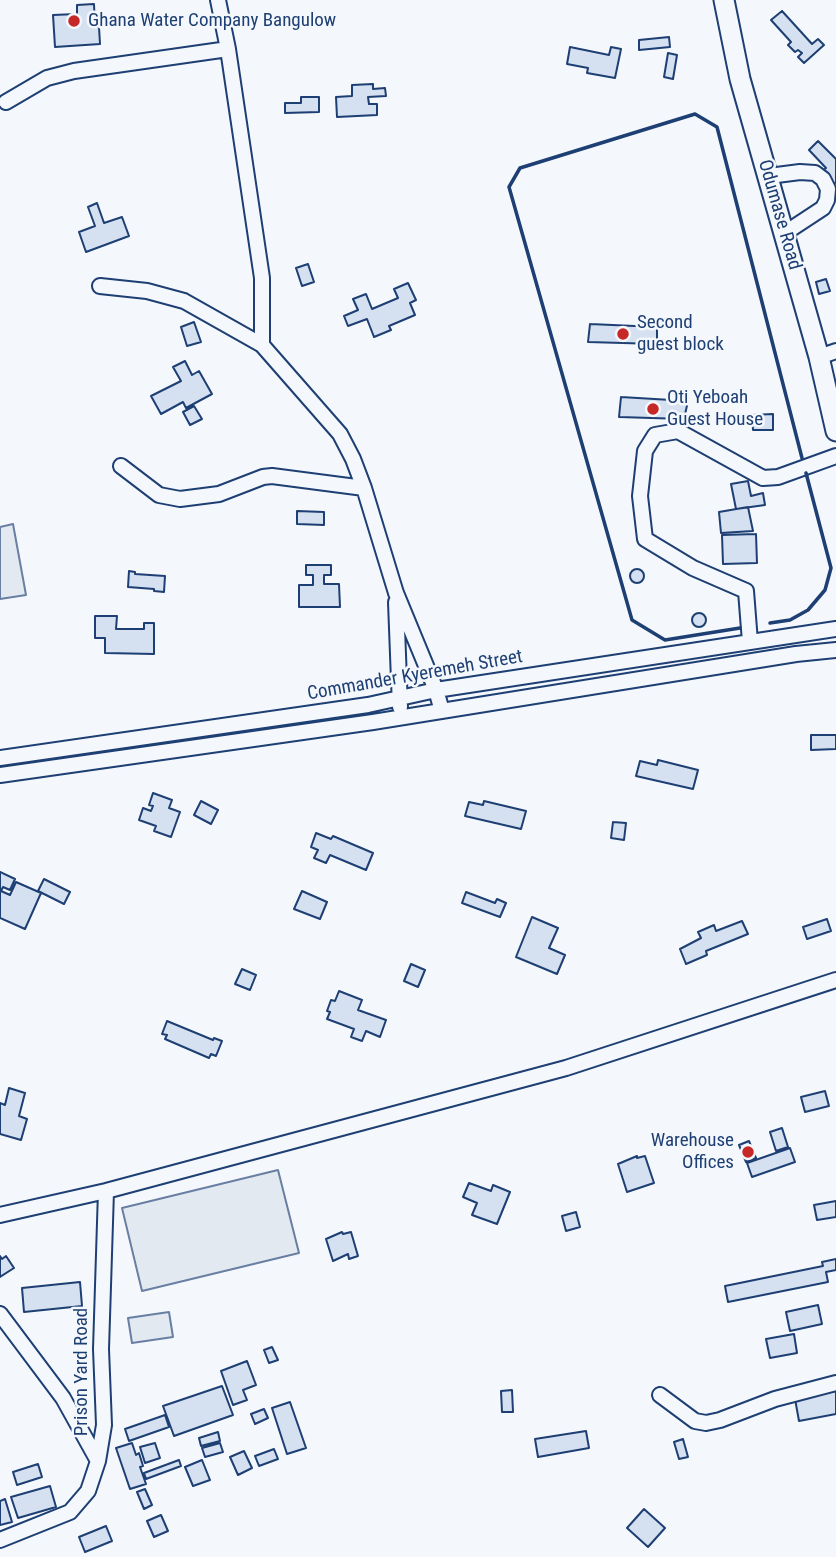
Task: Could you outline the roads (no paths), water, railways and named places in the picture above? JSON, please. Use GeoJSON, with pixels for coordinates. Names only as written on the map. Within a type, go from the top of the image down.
{"type":"FeatureCollection","features":[{"type":"Feature","properties":{"kind":"main road","name":"Odumase Road"},"geometry":{"type":"LineString","coordinates":[[724,0],[740,79],[785,233],[828,354],[836,431]]}},
{"type":"Feature","properties":{"kind":"street"},"geometry":{"type":"LineString","coordinates":[[218,0],[228,49],[262,278],[262,345]]}},
{"type":"Feature","properties":{"kind":"street"},"geometry":{"type":"LineString","coordinates":[[6,102],[47,78],[74,71],[228,49]]}},
{"type":"Feature","properties":{"kind":"street"},"geometry":{"type":"LineString","coordinates":[[769,176],[815,173],[823,179],[828,189],[823,208],[785,233]]}},
{"type":"Feature","properties":{"kind":"street"},"geometry":{"type":"LineString","coordinates":[[100,286],[156,293],[184,301],[262,345],[340,435],[364,488],[396,593],[442,711]]}},
{"type":"Feature","properties":{"kind":"street"},"geometry":{"type":"LineString","coordinates":[[750,642],[746,591],[693,568],[645,539],[640,496],[645,451],[655,435],[678,431],[762,478],[778,477],[836,456]]}},
{"type":"Feature","properties":{"kind":"street"},"geometry":{"type":"LineString","coordinates":[[121,466],[159,495],[180,499],[219,494],[272,476],[364,488]]}},
{"type":"Feature","properties":{"kind":"street"},"geometry":{"type":"LineString","coordinates":[[396,593],[398,698],[402,718]]}},
{"type":"Feature","properties":{"kind":"street","name":"Commander Kyeremeh Street"},"geometry":{"type":"LineString","coordinates":[[0,758],[354,707],[436,690],[836,629]]}},
{"type":"Feature","properties":{"kind":"street","name":"Commander Kyeremeh Street"},"geometry":{"type":"LineString","coordinates":[[0,775],[402,718],[796,654],[836,650]]}},
{"type":"Feature","properties":{"kind":"street"},"geometry":{"type":"LineString","coordinates":[[0,1215],[106,1191],[566,1068],[836,980]]}},
{"type":"Feature","properties":{"kind":"street","name":"Prison Yard Road"},"geometry":{"type":"LineString","coordinates":[[0,1540],[70,1512],[88,1491],[98,1461],[104,1425],[101,1349],[106,1191]]}},
{"type":"Feature","properties":{"kind":"street"},"geometry":{"type":"LineString","coordinates":[[0,1314],[63,1398],[98,1461]]}},
{"type":"Feature","properties":{"kind":"street"},"geometry":{"type":"LineString","coordinates":[[660,1395],[695,1421],[706,1423],[775,1399],[836,1383]]}},
{"type":"Feature","properties":{"kind":"place","name":"Ghana Water Company Bangulow"},"geometry":{"type":"Point","coordinates":[74,21]}},
{"type":"Feature","properties":{"kind":"place","name":"Second guest block"},"geometry":{"type":"Point","coordinates":[623,334]}},
{"type":"Feature","properties":{"kind":"place","name":"Oti Yeboah Guest House"},"geometry":{"type":"Point","coordinates":[653,409]}},
{"type":"Feature","properties":{"kind":"place","name":"Warehouse Offices"},"geometry":{"type":"Point","coordinates":[748,1152]}}]}
